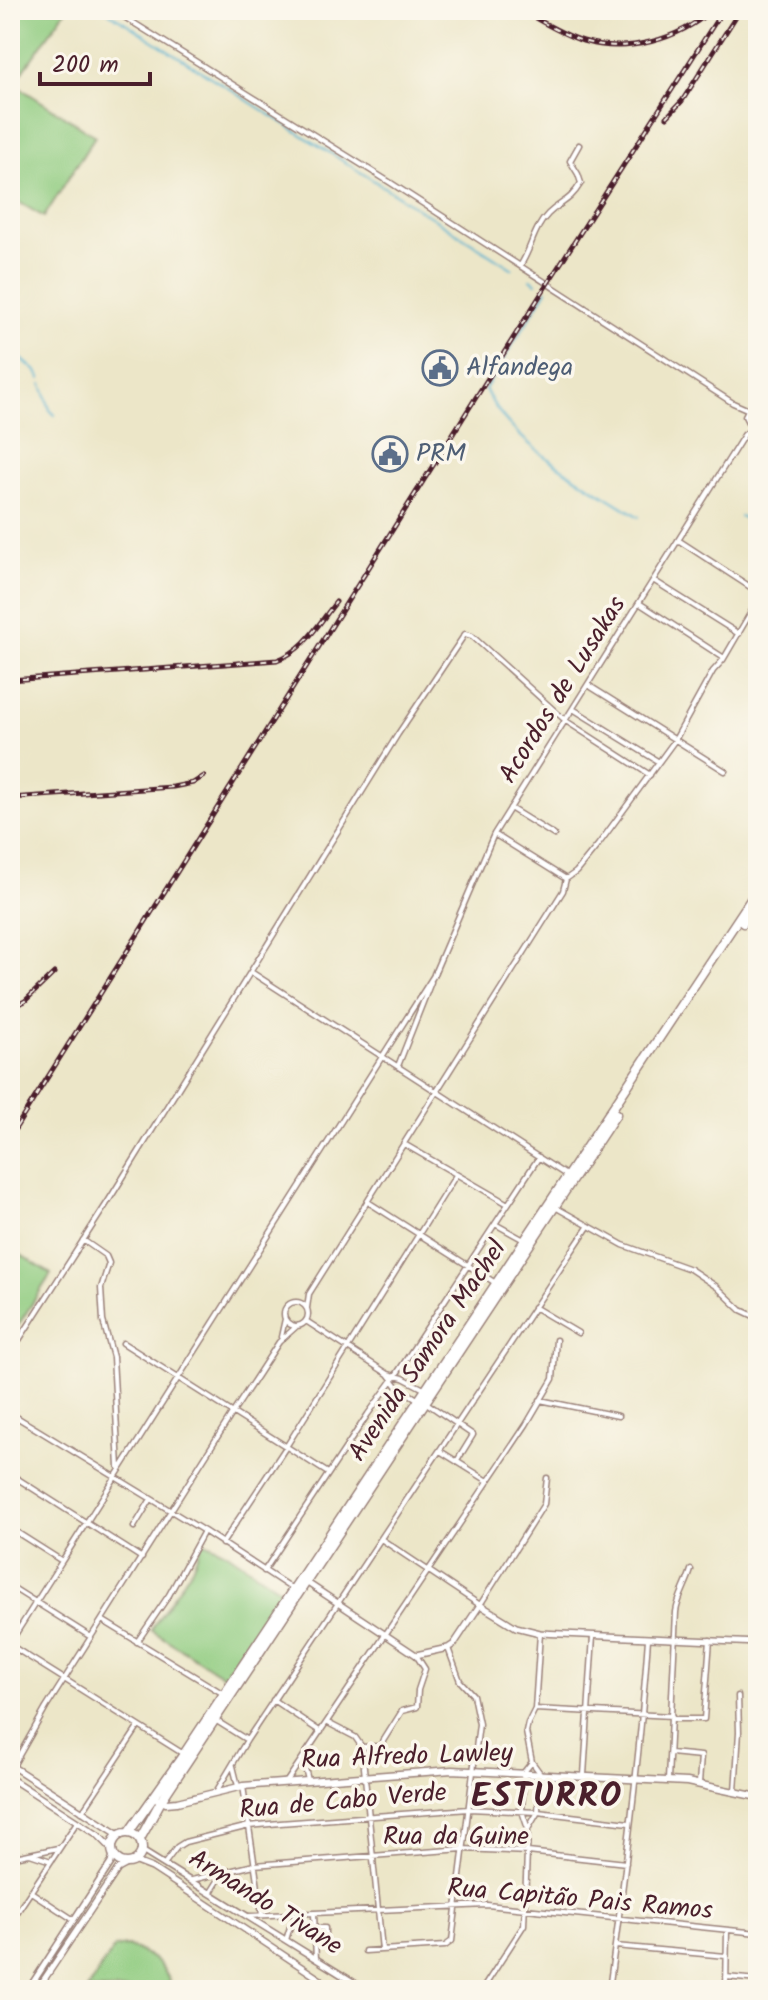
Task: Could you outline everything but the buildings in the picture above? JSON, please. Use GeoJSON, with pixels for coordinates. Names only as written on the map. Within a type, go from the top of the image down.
{"type":"FeatureCollection","features":[{"type":"Feature","properties":{"kind":"highway","name":"Avenida Samora Machel"},"geometry":{"type":"LineString","coordinates":[[422,1401],[426,1390],[552,1205],[568,1176],[758,889]]}},
{"type":"Feature","properties":{"kind":"highway","name":"Avenida Samora Machel"},"geometry":{"type":"LineString","coordinates":[[284,1610],[293,1589],[320,1554],[758,900]]}},
{"type":"Feature","properties":{"kind":"highway","name":"Avenida Samora Machel"},"geometry":{"type":"LineString","coordinates":[[140,1839],[158,1799],[306,1582],[320,1554]]}},
{"type":"Feature","properties":{"kind":"highway","name":"Avenida Samora Machel"},"geometry":{"type":"LineString","coordinates":[[176,1772],[184,1754],[215,1720],[226,1696]]}},
{"type":"Feature","properties":{"kind":"highway","name":"Avenida Samora Machel"},"geometry":{"type":"LineString","coordinates":[[124,1833],[158,1799]]}},
{"type":"Feature","properties":{"kind":"highway"},"geometry":{"type":"LineString","coordinates":[[124,1833],[140,1839],[142,1851],[131,1862],[118,1860],[113,1852],[113,1842],[124,1833]]}},
{"type":"Feature","properties":{"kind":"main road"},"geometry":{"type":"LineString","coordinates":[[752,411],[757,426]]}},
{"type":"Feature","properties":{"kind":"main road","name":"Rua Alfredo Lawley"},"geometry":{"type":"LineString","coordinates":[[158,1799],[177,1802],[239,1784],[474,1770],[668,1780],[699,1783],[758,1797]]}},
{"type":"Feature","properties":{"kind":"street"},"geometry":{"type":"LineString","coordinates":[[113,10],[331,145],[733,403],[752,411],[744,435]]}},
{"type":"Feature","properties":{"kind":"street"},"geometry":{"type":"LineString","coordinates":[[520,266],[547,214],[567,202],[581,183],[570,161],[579,145]]}},
{"type":"Feature","properties":{"kind":"street"},"geometry":{"type":"LineString","coordinates":[[744,435],[757,426]]}},
{"type":"Feature","properties":{"kind":"street","name":"Acordos de Lusakas"},"geometry":{"type":"LineString","coordinates":[[434,975],[494,834],[744,435]]}},
{"type":"Feature","properties":{"kind":"street"},"geometry":{"type":"LineString","coordinates":[[678,540],[758,592]]}},
{"type":"Feature","properties":{"kind":"street"},"geometry":{"type":"LineString","coordinates":[[653,580],[739,634]]}},
{"type":"Feature","properties":{"kind":"street"},"geometry":{"type":"LineString","coordinates":[[306,1321],[309,1294],[563,891],[566,879],[598,845],[675,740],[713,671],[758,600]]}},
{"type":"Feature","properties":{"kind":"street"},"geometry":{"type":"LineString","coordinates":[[639,603],[724,658]]}},
{"type":"Feature","properties":{"kind":"street"},"geometry":{"type":"LineString","coordinates":[[10,1354],[402,727],[465,634],[472,636],[566,721],[650,775]]}},
{"type":"Feature","properties":{"kind":"street"},"geometry":{"type":"LineString","coordinates":[[588,685],[725,771]]}},
{"type":"Feature","properties":{"kind":"street"},"geometry":{"type":"LineString","coordinates":[[573,709],[659,762]]}},
{"type":"Feature","properties":{"kind":"street"},"geometry":{"type":"LineString","coordinates":[[510,808],[554,835]]}},
{"type":"Feature","properties":{"kind":"street"},"geometry":{"type":"LineString","coordinates":[[494,834],[566,879]]}},
{"type":"Feature","properties":{"kind":"street"},"geometry":{"type":"LineString","coordinates":[[251,972],[568,1176]]}},
{"type":"Feature","properties":{"kind":"street"},"geometry":{"type":"LineString","coordinates":[[184,1754],[10,1644],[380,1055],[434,975]]}},
{"type":"Feature","properties":{"kind":"street"},"geometry":{"type":"LineString","coordinates":[[398,1066],[434,975]]}},
{"type":"Feature","properties":{"kind":"street"},"geometry":{"type":"LineString","coordinates":[[404,1144],[508,1204]]}},
{"type":"Feature","properties":{"kind":"street"},"geometry":{"type":"LineString","coordinates":[[264,1571],[539,1157]]}},
{"type":"Feature","properties":{"kind":"street"},"geometry":{"type":"LineString","coordinates":[[222,1544],[456,1175]]}},
{"type":"Feature","properties":{"kind":"street"},"geometry":{"type":"LineString","coordinates":[[368,1202],[496,1284]]}},
{"type":"Feature","properties":{"kind":"street"},"geometry":{"type":"LineString","coordinates":[[552,1205],[634,1250],[690,1269],[717,1287],[741,1310],[758,1318]]}},
{"type":"Feature","properties":{"kind":"street"},"geometry":{"type":"LineString","coordinates":[[495,1224],[525,1241]]}},
{"type":"Feature","properties":{"kind":"street"},"geometry":{"type":"LineString","coordinates":[[216,1792],[273,1700],[588,1227]]}},
{"type":"Feature","properties":{"kind":"street"},"geometry":{"type":"LineString","coordinates":[[83,1240],[106,1256],[109,1263],[101,1288],[103,1321],[113,1357],[119,1470]]}},
{"type":"Feature","properties":{"kind":"street"},"geometry":{"type":"LineString","coordinates":[[279,1342],[285,1309],[309,1294]]}},
{"type":"Feature","properties":{"kind":"street"},"geometry":{"type":"LineString","coordinates":[[296,1302],[307,1308]]}},
{"type":"Feature","properties":{"kind":"street"},"geometry":{"type":"LineString","coordinates":[[534,1307],[578,1333]]}},
{"type":"Feature","properties":{"kind":"street"},"geometry":{"type":"LineString","coordinates":[[285,1319],[297,1326]]}},
{"type":"Feature","properties":{"kind":"street"},"geometry":{"type":"LineString","coordinates":[[306,1321],[388,1374],[426,1390]]}},
{"type":"Feature","properties":{"kind":"street"},"geometry":{"type":"LineString","coordinates":[[28,1990],[111,1863],[113,1852],[108,1842],[10,1777],[11,1765],[279,1342],[306,1321]]}},
{"type":"Feature","properties":{"kind":"street"},"geometry":{"type":"LineString","coordinates":[[287,1781],[429,1572],[553,1379],[556,1340]]}},
{"type":"Feature","properties":{"kind":"street"},"geometry":{"type":"LineString","coordinates":[[123,1343],[328,1473]]}},
{"type":"Feature","properties":{"kind":"street"},"geometry":{"type":"LineString","coordinates":[[388,1374],[392,1381],[473,1435],[457,1461]]}},
{"type":"Feature","properties":{"kind":"street"},"geometry":{"type":"LineString","coordinates":[[540,1400],[618,1416]]}},
{"type":"Feature","properties":{"kind":"street"},"geometry":{"type":"LineString","coordinates":[[10,1413],[293,1589]]}},
{"type":"Feature","properties":{"kind":"street"},"geometry":{"type":"LineString","coordinates":[[440,1451],[488,1481]]}},
{"type":"Feature","properties":{"kind":"street"},"geometry":{"type":"LineString","coordinates":[[10,1474],[142,1558]]}},
{"type":"Feature","properties":{"kind":"street"},"geometry":{"type":"LineString","coordinates":[[416,1655],[448,1648],[458,1639],[544,1504],[547,1478]]}},
{"type":"Feature","properties":{"kind":"street"},"geometry":{"type":"LineString","coordinates":[[134,1527],[151,1499]]}},
{"type":"Feature","properties":{"kind":"street"},"geometry":{"type":"LineString","coordinates":[[10,1528],[62,1561]]}},
{"type":"Feature","properties":{"kind":"street"},"geometry":{"type":"LineString","coordinates":[[137,1642],[169,1595],[204,1531]]}},
{"type":"Feature","properties":{"kind":"street"},"geometry":{"type":"LineString","coordinates":[[381,1538],[516,1627],[540,1633],[758,1643]]}},
{"type":"Feature","properties":{"kind":"street"},"geometry":{"type":"LineString","coordinates":[[668,1780],[677,1603],[691,1570]]}},
{"type":"Feature","properties":{"kind":"street"},"geometry":{"type":"LineString","coordinates":[[306,1582],[416,1655],[425,1669],[418,1690],[417,1707],[402,1711],[380,1746],[362,1747]]}},
{"type":"Feature","properties":{"kind":"street"},"geometry":{"type":"LineString","coordinates":[[10,1586],[91,1637]]}},
{"type":"Feature","properties":{"kind":"street"},"geometry":{"type":"LineString","coordinates":[[102,1620],[226,1696]]}},
{"type":"Feature","properties":{"kind":"street"},"geometry":{"type":"LineString","coordinates":[[528,1829],[538,1812],[540,1773],[532,1762],[526,1732],[535,1709],[540,1633]]}},
{"type":"Feature","properties":{"kind":"street"},"geometry":{"type":"LineString","coordinates":[[584,1775],[593,1636]]}},
{"type":"Feature","properties":{"kind":"street"},"geometry":{"type":"LineString","coordinates":[[609,1990],[621,1918],[648,1639]]}},
{"type":"Feature","properties":{"kind":"street"},"geometry":{"type":"LineString","coordinates":[[535,1709],[704,1719],[710,1640]]}},
{"type":"Feature","properties":{"kind":"street"},"geometry":{"type":"LineString","coordinates":[[365,1951],[449,1945],[454,1932],[478,1715],[473,1695],[460,1681],[448,1648]]}},
{"type":"Feature","properties":{"kind":"street"},"geometry":{"type":"LineString","coordinates":[[735,1791],[738,1696]]}},
{"type":"Feature","properties":{"kind":"street"},"geometry":{"type":"LineString","coordinates":[[273,1700],[321,1733]]}},
{"type":"Feature","properties":{"kind":"street"},"geometry":{"type":"LineString","coordinates":[[215,1720],[247,1740]]}},
{"type":"Feature","properties":{"kind":"street"},"geometry":{"type":"LineString","coordinates":[[328,1723],[355,1737],[362,1747],[382,1950]]}},
{"type":"Feature","properties":{"kind":"street"},"geometry":{"type":"LineString","coordinates":[[82,1812],[139,1726]]}},
{"type":"Feature","properties":{"kind":"street"},"geometry":{"type":"LineString","coordinates":[[670,1753],[701,1756],[699,1783]]}},
{"type":"Feature","properties":{"kind":"street"},"geometry":{"type":"LineString","coordinates":[[303,1760],[308,1780]]}},
{"type":"Feature","properties":{"kind":"street"},"geometry":{"type":"LineString","coordinates":[[482,1990],[524,1925],[528,1829],[522,1811],[524,1772],[532,1762]]}},
{"type":"Feature","properties":{"kind":"street"},"geometry":{"type":"LineString","coordinates":[[233,1764],[249,1826],[262,1915]]}},
{"type":"Feature","properties":{"kind":"street"},"geometry":{"type":"LineString","coordinates":[[11,1765],[82,1812],[124,1833]]}},
{"type":"Feature","properties":{"kind":"street"},"geometry":{"type":"LineString","coordinates":[[223,1779],[239,1784]]}},
{"type":"Feature","properties":{"kind":"street"},"geometry":{"type":"LineString","coordinates":[[64,1814],[69,1803]]}},
{"type":"Feature","properties":{"kind":"street","name":"Rua de Cabo Verde"},"geometry":{"type":"LineString","coordinates":[[165,1863],[185,1842],[249,1826],[371,1815],[469,1809],[538,1812],[629,1823]]}},
{"type":"Feature","properties":{"kind":"street"},"geometry":{"type":"LineString","coordinates":[[10,1923],[77,1822]]}},
{"type":"Feature","properties":{"kind":"street"},"geometry":{"type":"LineString","coordinates":[[10,1858],[58,1848]]}},
{"type":"Feature","properties":{"kind":"street","name":"Rua da Guine"},"geometry":{"type":"LineString","coordinates":[[192,1880],[254,1865],[463,1849],[528,1852],[626,1863]]}},
{"type":"Feature","properties":{"kind":"street","name":"Armando Tivane"},"geometry":{"type":"LineString","coordinates":[[142,1851],[366,1990]]}},
{"type":"Feature","properties":{"kind":"street"},"geometry":{"type":"LineString","coordinates":[[29,1854],[51,1861]]}},
{"type":"Feature","properties":{"kind":"street"},"geometry":{"type":"LineString","coordinates":[[37,1990],[118,1869],[131,1862]]}},
{"type":"Feature","properties":{"kind":"street","name":"Armando Tivane"},"geometry":{"type":"LineString","coordinates":[[131,1862],[170,1880],[336,1990]]}},
{"type":"Feature","properties":{"kind":"street"},"geometry":{"type":"LineString","coordinates":[[170,1880],[177,1871]]}},
{"type":"Feature","properties":{"kind":"street"},"geometry":{"type":"LineString","coordinates":[[211,1892],[223,1873]]}},
{"type":"Feature","properties":{"kind":"street"},"geometry":{"type":"LineString","coordinates":[[178,1885],[184,1875]]}},
{"type":"Feature","properties":{"kind":"street"},"geometry":{"type":"LineString","coordinates":[[31,1892],[74,1920]]}},
{"type":"Feature","properties":{"kind":"street"},"geometry":{"type":"LineString","coordinates":[[224,1916],[231,1905]]}},
{"type":"Feature","properties":{"kind":"street","name":"Rua Capitão Pais Ramos"},"geometry":{"type":"LineString","coordinates":[[249,1916],[457,1905],[526,1908],[758,1933]]}},
{"type":"Feature","properties":{"kind":"street"},"geometry":{"type":"LineString","coordinates":[[286,1940],[290,1927],[304,1914]]}},
{"type":"Feature","properties":{"kind":"street"},"geometry":{"type":"LineString","coordinates":[[314,1914],[316,1959]]}},
{"type":"Feature","properties":{"kind":"street"},"geometry":{"type":"LineString","coordinates":[[315,1928],[325,1928],[326,1937],[325,1941],[316,1941]]}},
{"type":"Feature","properties":{"kind":"street"},"geometry":{"type":"LineString","coordinates":[[726,1990],[727,1930]]}},
{"type":"Feature","properties":{"kind":"street"},"geometry":{"type":"LineString","coordinates":[[615,1946],[726,1956]]}},
{"type":"Feature","properties":{"kind":"street"},"geometry":{"type":"LineString","coordinates":[[293,1962],[302,1950]]}},
{"type":"Feature","properties":{"kind":"street"},"geometry":{"type":"LineString","coordinates":[[300,1967],[308,1954]]}},
{"type":"Feature","properties":{"kind":"street"},"geometry":{"type":"LineString","coordinates":[[726,1977],[758,1980]]}},
{"type":"Feature","properties":{"kind":"green space"},"geometry":{"type":"Polygon","coordinates":[[[10,10],[66,10],[14,84],[95,136],[44,217],[10,197],[10,10]]]}},
{"type":"Feature","properties":{"kind":"green space"},"geometry":{"type":"Polygon","coordinates":[[[10,1248],[51,1274],[10,1338],[10,1248]]]}},
{"type":"Feature","properties":{"kind":"green space"},"geometry":{"type":"Polygon","coordinates":[[[205,1542],[226,1552],[284,1592],[229,1679],[151,1630],[192,1568],[205,1542]]]}},
{"type":"Feature","properties":{"kind":"green space"},"geometry":{"type":"Polygon","coordinates":[[[127,1946],[147,1955],[163,1969],[170,1982],[165,1990],[87,1990],[114,1948],[127,1946]]]}},
{"type":"Feature","properties":{"kind":"waterway"},"geometry":{"type":"LineString","coordinates":[[105,10],[513,269]]}},
{"type":"Feature","properties":{"kind":"waterway"},"geometry":{"type":"LineString","coordinates":[[531,279],[536,283]]}},
{"type":"Feature","properties":{"kind":"waterway"},"geometry":{"type":"LineString","coordinates":[[547,290],[485,389],[497,410],[532,446],[574,477],[639,517]]}},
{"type":"Feature","properties":{"kind":"waterway"},"geometry":{"type":"LineString","coordinates":[[10,349],[41,379]]}},
{"type":"Feature","properties":{"kind":"waterway"},"geometry":{"type":"LineString","coordinates":[[42,384],[50,410],[55,415]]}},
{"type":"Feature","properties":{"kind":"waterway"},"geometry":{"type":"LineString","coordinates":[[740,516],[758,526]]}},
{"type":"Feature","properties":{"kind":"railway"},"geometry":{"type":"LineString","coordinates":[[521,10],[575,38],[617,46],[651,42],[668,36],[712,10]]}},
{"type":"Feature","properties":{"kind":"railway"},"geometry":{"type":"LineString","coordinates":[[10,1137],[723,10]]}},
{"type":"Feature","properties":{"kind":"railway"},"geometry":{"type":"LineString","coordinates":[[667,117],[682,101],[740,10]]}},
{"type":"Feature","properties":{"kind":"railway"},"geometry":{"type":"LineString","coordinates":[[10,680],[277,660],[296,650],[336,602]]}},
{"type":"Feature","properties":{"kind":"railway"},"geometry":{"type":"LineString","coordinates":[[10,798],[173,787],[193,783],[204,776]]}},
{"type":"Feature","properties":{"kind":"railway"},"geometry":{"type":"LineString","coordinates":[[10,1009],[25,1001],[54,973]]}},
{"type":"Feature","properties":{"kind":"place","name":"Alfandega"},"geometry":{"type":"Point","coordinates":[440,368]}},
{"type":"Feature","properties":{"kind":"place","name":"PRM"},"geometry":{"type":"Point","coordinates":[390,454]}},
{"type":"Feature","properties":{"kind":"district","name":"ESTURRO"},"geometry":{"type":"Point","coordinates":[547,1797]}}]}
